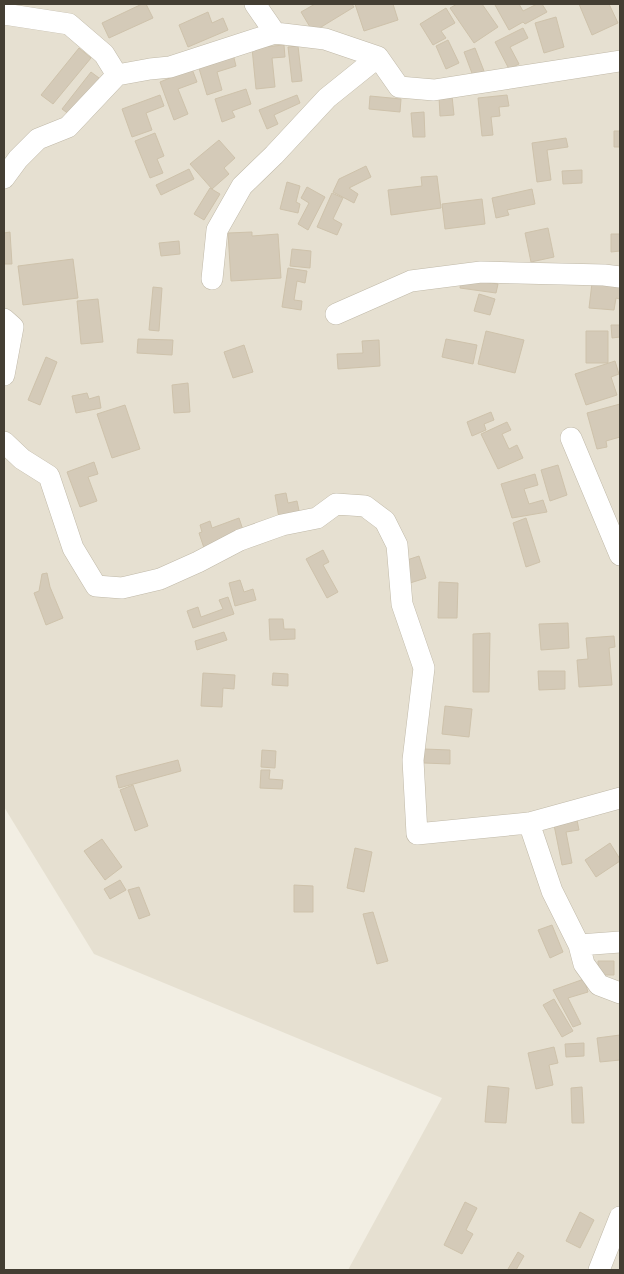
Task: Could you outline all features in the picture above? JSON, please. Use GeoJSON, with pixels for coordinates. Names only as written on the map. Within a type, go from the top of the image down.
{"type":"FeatureCollection","features":[{"type":"Feature","properties":{"kind":"street"},"geometry":{"type":"LineString","coordinates":[[255,4],[275,33]]}},
{"type":"Feature","properties":{"kind":"street"},"geometry":{"type":"LineString","coordinates":[[4,14],[69,24],[104,54],[118,75]]}},
{"type":"Feature","properties":{"kind":"street"},"geometry":{"type":"LineString","coordinates":[[4,178],[18,159],[38,139],[68,127],[118,75],[170,66],[275,33],[325,40],[378,57],[399,87],[434,90],[620,62]]}},
{"type":"Feature","properties":{"kind":"street"},"geometry":{"type":"LineString","coordinates":[[212,279],[217,230],[242,186],[327,98],[378,57]]}},
{"type":"Feature","properties":{"kind":"street"},"geometry":{"type":"LineString","coordinates":[[336,314],[411,281],[472,273],[576,274],[620,277]]}},
{"type":"Feature","properties":{"kind":"street"},"geometry":{"type":"LineString","coordinates":[[4,319],[13,327],[4,375]]}},
{"type":"Feature","properties":{"kind":"street"},"geometry":{"type":"LineString","coordinates":[[571,438],[620,555]]}},
{"type":"Feature","properties":{"kind":"street"},"geometry":{"type":"LineString","coordinates":[[4,442],[22,459],[49,476],[73,548],[96,586],[122,588],[160,579],[240,540],[282,525],[317,518],[336,504],[365,506],[385,521],[397,545],[402,604],[424,668],[413,760],[417,834],[529,822],[620,798]]}},
{"type":"Feature","properties":{"kind":"street"},"geometry":{"type":"LineString","coordinates":[[529,822],[552,891],[579,945],[584,964],[599,985],[620,993]]}},
{"type":"Feature","properties":{"kind":"street"},"geometry":{"type":"LineString","coordinates":[[579,945],[620,942]]}},
{"type":"Feature","properties":{"kind":"street"},"geometry":{"type":"LineString","coordinates":[[599,1270],[620,1217]]}},
{"type":"Feature","properties":{"kind":"shaded area"},"geometry":{"type":"Polygon","coordinates":[[[4,4],[620,4],[620,1270],[348,1270],[442,1098],[94,954],[4,807],[4,4]]]}},
{"type":"Feature","properties":{"kind":"building"},"geometry":{"type":"Polygon","coordinates":[[[142,4],[146,4],[153,18],[109,38],[102,23],[142,4]]]}},
{"type":"Feature","properties":{"kind":"building"},"geometry":{"type":"Polygon","coordinates":[[[315,4],[352,4],[354,7],[313,32],[301,12],[315,4]]]}},
{"type":"Feature","properties":{"kind":"building"},"geometry":{"type":"Polygon","coordinates":[[[355,4],[393,4],[398,20],[364,31],[355,4]]]}},
{"type":"Feature","properties":{"kind":"building"},"geometry":{"type":"Polygon","coordinates":[[[457,4],[482,4],[498,27],[474,43],[450,8],[457,4]]]}},
{"type":"Feature","properties":{"kind":"building"},"geometry":{"type":"Polygon","coordinates":[[[519,4],[523,11],[537,4],[542,4],[547,12],[509,30],[495,5],[519,4]]]}},
{"type":"Feature","properties":{"kind":"building"},"geometry":{"type":"Polygon","coordinates":[[[579,4],[609,4],[618,23],[592,35],[579,4]]]}},
{"type":"Feature","properties":{"kind":"building"},"geometry":{"type":"Polygon","coordinates":[[[446,8],[455,23],[441,31],[446,38],[433,45],[420,24],[446,8]]]}},
{"type":"Feature","properties":{"kind":"building"},"geometry":{"type":"Polygon","coordinates":[[[208,12],[212,23],[223,18],[228,30],[188,47],[179,25],[208,12]]]}},
{"type":"Feature","properties":{"kind":"building"},"geometry":{"type":"Polygon","coordinates":[[[556,17],[564,47],[544,53],[535,23],[556,17]]]}},
{"type":"Feature","properties":{"kind":"building"},"geometry":{"type":"Polygon","coordinates":[[[523,28],[528,38],[510,47],[519,64],[509,69],[495,42],[523,28]]]}},
{"type":"Feature","properties":{"kind":"building"},"geometry":{"type":"Polygon","coordinates":[[[448,40],[459,63],[446,69],[436,46],[448,40]]]}},
{"type":"Feature","properties":{"kind":"building"},"geometry":{"type":"Polygon","coordinates":[[[284,45],[285,57],[272,58],[275,87],[256,89],[252,48],[284,45]]]}},
{"type":"Feature","properties":{"kind":"building"},"geometry":{"type":"Polygon","coordinates":[[[298,46],[302,81],[292,82],[288,47],[298,46]]]}},
{"type":"Feature","properties":{"kind":"building"},"geometry":{"type":"Polygon","coordinates":[[[79,48],[91,58],[53,104],[41,95],[79,48]]]}},
{"type":"Feature","properties":{"kind":"building"},"geometry":{"type":"Polygon","coordinates":[[[475,48],[484,71],[473,76],[464,52],[475,48]]]}},
{"type":"Feature","properties":{"kind":"building"},"geometry":{"type":"Polygon","coordinates":[[[233,54],[236,66],[217,72],[222,90],[207,95],[198,65],[233,54]]]}},
{"type":"Feature","properties":{"kind":"building"},"geometry":{"type":"Polygon","coordinates":[[[192,69],[197,82],[178,89],[188,114],[174,120],[160,82],[192,69]]]}},
{"type":"Feature","properties":{"kind":"building"},"geometry":{"type":"Polygon","coordinates":[[[91,72],[103,81],[74,118],[62,109],[91,72]]]}},
{"type":"Feature","properties":{"kind":"building"},"geometry":{"type":"Polygon","coordinates":[[[246,89],[251,104],[232,111],[235,117],[222,122],[215,99],[246,89]]]}},
{"type":"Feature","properties":{"kind":"building"},"geometry":{"type":"Polygon","coordinates":[[[160,95],[164,106],[146,113],[152,130],[132,137],[122,109],[160,95]]]}},
{"type":"Feature","properties":{"kind":"building"},"geometry":{"type":"Polygon","coordinates":[[[297,95],[300,103],[274,115],[278,124],[267,129],[259,110],[297,95]]]}},
{"type":"Feature","properties":{"kind":"building"},"geometry":{"type":"Polygon","coordinates":[[[507,95],[509,106],[499,107],[500,116],[491,117],[493,135],[482,136],[478,98],[507,95]]]}},
{"type":"Feature","properties":{"kind":"building"},"geometry":{"type":"Polygon","coordinates":[[[370,96],[401,99],[400,112],[369,109],[370,96]]]}},
{"type":"Feature","properties":{"kind":"building"},"geometry":{"type":"Polygon","coordinates":[[[452,96],[454,115],[440,116],[439,97],[452,96]]]}},
{"type":"Feature","properties":{"kind":"building"},"geometry":{"type":"Polygon","coordinates":[[[424,112],[425,137],[413,137],[411,113],[424,112]]]}},
{"type":"Feature","properties":{"kind":"building"},"geometry":{"type":"Polygon","coordinates":[[[614,131],[620,131],[620,147],[614,147],[614,131]]]}},
{"type":"Feature","properties":{"kind":"building"},"geometry":{"type":"Polygon","coordinates":[[[155,133],[164,156],[157,159],[163,173],[150,178],[135,141],[155,133]]]}},
{"type":"Feature","properties":{"kind":"building"},"geometry":{"type":"Polygon","coordinates":[[[566,138],[568,147],[547,150],[551,180],[537,182],[532,143],[566,138]]]}},
{"type":"Feature","properties":{"kind":"building"},"geometry":{"type":"Polygon","coordinates":[[[219,140],[235,158],[224,168],[229,174],[212,189],[190,164],[219,140]]]}},
{"type":"Feature","properties":{"kind":"building"},"geometry":{"type":"Polygon","coordinates":[[[366,166],[371,177],[349,188],[358,194],[354,203],[333,192],[339,179],[366,166]]]}},
{"type":"Feature","properties":{"kind":"building"},"geometry":{"type":"Polygon","coordinates":[[[189,169],[194,179],[161,195],[156,185],[189,169]]]}},
{"type":"Feature","properties":{"kind":"building"},"geometry":{"type":"Polygon","coordinates":[[[582,170],[582,183],[563,184],[562,171],[582,170]]]}},
{"type":"Feature","properties":{"kind":"building"},"geometry":{"type":"Polygon","coordinates":[[[437,176],[441,208],[391,215],[388,190],[422,186],[421,177],[437,176]]]}},
{"type":"Feature","properties":{"kind":"building"},"geometry":{"type":"Polygon","coordinates":[[[287,182],[300,186],[296,202],[300,204],[298,213],[280,209],[287,182]]]}},
{"type":"Feature","properties":{"kind":"building"},"geometry":{"type":"Polygon","coordinates":[[[307,187],[325,197],[308,230],[298,224],[309,203],[301,198],[307,187]]]}},
{"type":"Feature","properties":{"kind":"building"},"geometry":{"type":"Polygon","coordinates":[[[210,188],[220,194],[204,220],[194,214],[210,188]]]}},
{"type":"Feature","properties":{"kind":"building"},"geometry":{"type":"Polygon","coordinates":[[[532,189],[535,204],[507,210],[509,215],[496,218],[492,198],[532,189]]]}},
{"type":"Feature","properties":{"kind":"building"},"geometry":{"type":"Polygon","coordinates":[[[332,193],[343,198],[333,219],[342,224],[337,235],[317,227],[332,193]]]}},
{"type":"Feature","properties":{"kind":"building"},"geometry":{"type":"Polygon","coordinates":[[[482,199],[485,224],[445,229],[442,204],[482,199]]]}},
{"type":"Feature","properties":{"kind":"building"},"geometry":{"type":"Polygon","coordinates":[[[548,228],[554,257],[531,262],[525,233],[548,228]]]}},
{"type":"Feature","properties":{"kind":"building"},"geometry":{"type":"Polygon","coordinates":[[[10,232],[12,264],[4,264],[4,233],[10,232]]]}},
{"type":"Feature","properties":{"kind":"building"},"geometry":{"type":"Polygon","coordinates":[[[252,232],[252,236],[278,234],[281,278],[231,281],[228,233],[252,232]]]}},
{"type":"Feature","properties":{"kind":"building"},"geometry":{"type":"Polygon","coordinates":[[[611,234],[620,234],[620,251],[611,252],[611,234]]]}},
{"type":"Feature","properties":{"kind":"building"},"geometry":{"type":"Polygon","coordinates":[[[179,241],[180,254],[161,256],[159,243],[179,241]]]}},
{"type":"Feature","properties":{"kind":"building"},"geometry":{"type":"Polygon","coordinates":[[[292,249],[311,251],[310,268],[290,266],[292,249]]]}},
{"type":"Feature","properties":{"kind":"building"},"geometry":{"type":"Polygon","coordinates":[[[73,259],[78,298],[23,305],[18,266],[73,259]]]}},
{"type":"Feature","properties":{"kind":"building"},"geometry":{"type":"Polygon","coordinates":[[[288,268],[307,271],[305,283],[297,281],[294,300],[302,301],[301,310],[282,307],[288,268]]]}},
{"type":"Feature","properties":{"kind":"building"},"geometry":{"type":"Polygon","coordinates":[[[461,279],[498,284],[496,293],[460,288],[461,279]]]}},
{"type":"Feature","properties":{"kind":"building"},"geometry":{"type":"Polygon","coordinates":[[[592,283],[620,287],[620,299],[616,298],[614,310],[589,308],[592,283]]]}},
{"type":"Feature","properties":{"kind":"building"},"geometry":{"type":"Polygon","coordinates":[[[153,287],[162,288],[159,331],[149,330],[153,287]]]}},
{"type":"Feature","properties":{"kind":"building"},"geometry":{"type":"Polygon","coordinates":[[[479,294],[495,299],[490,315],[474,311],[479,294]]]}},
{"type":"Feature","properties":{"kind":"building"},"geometry":{"type":"Polygon","coordinates":[[[98,299],[103,342],[81,344],[77,301],[98,299]]]}},
{"type":"Feature","properties":{"kind":"building"},"geometry":{"type":"Polygon","coordinates":[[[611,325],[620,325],[620,337],[612,338],[611,325]]]}},
{"type":"Feature","properties":{"kind":"building"},"geometry":{"type":"Polygon","coordinates":[[[486,331],[524,340],[515,373],[478,364],[486,331]]]}},
{"type":"Feature","properties":{"kind":"building"},"geometry":{"type":"Polygon","coordinates":[[[586,331],[608,331],[608,363],[586,363],[586,331]]]}},
{"type":"Feature","properties":{"kind":"building"},"geometry":{"type":"Polygon","coordinates":[[[138,339],[173,340],[172,355],[137,353],[138,339]]]}},
{"type":"Feature","properties":{"kind":"building"},"geometry":{"type":"Polygon","coordinates":[[[446,339],[477,345],[473,364],[442,357],[446,339]]]}},
{"type":"Feature","properties":{"kind":"building"},"geometry":{"type":"Polygon","coordinates":[[[379,340],[380,366],[338,369],[337,354],[363,353],[362,341],[379,340]]]}},
{"type":"Feature","properties":{"kind":"building"},"geometry":{"type":"Polygon","coordinates":[[[244,345],[253,372],[233,378],[224,352],[244,345]]]}},
{"type":"Feature","properties":{"kind":"building"},"geometry":{"type":"Polygon","coordinates":[[[46,357],[57,362],[40,405],[28,400],[46,357]]]}},
{"type":"Feature","properties":{"kind":"building"},"geometry":{"type":"Polygon","coordinates":[[[615,361],[619,374],[611,377],[617,395],[586,405],[575,374],[615,361]]]}},
{"type":"Feature","properties":{"kind":"building"},"geometry":{"type":"Polygon","coordinates":[[[188,383],[190,412],[174,413],[172,385],[188,383]]]}},
{"type":"Feature","properties":{"kind":"building"},"geometry":{"type":"Polygon","coordinates":[[[87,393],[89,399],[99,396],[101,408],[76,413],[72,396],[87,393]]]}},
{"type":"Feature","properties":{"kind":"building"},"geometry":{"type":"Polygon","coordinates":[[[620,404],[620,437],[606,441],[607,447],[597,449],[587,413],[620,404]]]}},
{"type":"Feature","properties":{"kind":"building"},"geometry":{"type":"Polygon","coordinates":[[[125,405],[140,449],[112,458],[97,414],[125,405]]]}},
{"type":"Feature","properties":{"kind":"building"},"geometry":{"type":"Polygon","coordinates":[[[491,412],[494,420],[484,424],[486,430],[472,436],[467,422],[491,412]]]}},
{"type":"Feature","properties":{"kind":"building"},"geometry":{"type":"Polygon","coordinates":[[[507,422],[511,430],[502,434],[509,449],[517,445],[523,458],[498,469],[481,434],[507,422]]]}},
{"type":"Feature","properties":{"kind":"building"},"geometry":{"type":"Polygon","coordinates":[[[94,462],[98,474],[88,477],[97,501],[80,507],[67,472],[94,462]]]}},
{"type":"Feature","properties":{"kind":"building"},"geometry":{"type":"Polygon","coordinates":[[[558,465],[567,495],[550,501],[541,470],[558,465]]]}},
{"type":"Feature","properties":{"kind":"building"},"geometry":{"type":"Polygon","coordinates":[[[535,474],[538,485],[524,489],[529,504],[543,500],[547,512],[512,518],[501,484],[535,474]]]}},
{"type":"Feature","properties":{"kind":"building"},"geometry":{"type":"Polygon","coordinates":[[[286,493],[288,503],[297,501],[301,520],[280,524],[275,495],[286,493]]]}},
{"type":"Feature","properties":{"kind":"building"},"geometry":{"type":"Polygon","coordinates":[[[239,518],[244,533],[204,548],[199,533],[202,532],[200,525],[210,521],[212,528],[239,518]]]}},
{"type":"Feature","properties":{"kind":"building"},"geometry":{"type":"Polygon","coordinates":[[[526,518],[540,562],[526,567],[513,523],[526,518]]]}},
{"type":"Feature","properties":{"kind":"building"},"geometry":{"type":"Polygon","coordinates":[[[323,550],[329,562],[323,565],[338,592],[327,598],[306,559],[323,550]]]}},
{"type":"Feature","properties":{"kind":"building"},"geometry":{"type":"Polygon","coordinates":[[[419,556],[426,578],[410,583],[404,561],[419,556]]]}},
{"type":"Feature","properties":{"kind":"building"},"geometry":{"type":"Polygon","coordinates":[[[47,573],[50,587],[63,618],[46,625],[34,593],[39,591],[42,574],[47,573]]]}},
{"type":"Feature","properties":{"kind":"building"},"geometry":{"type":"Polygon","coordinates":[[[240,580],[244,592],[253,589],[256,600],[235,606],[229,583],[240,580]]]}},
{"type":"Feature","properties":{"kind":"building"},"geometry":{"type":"Polygon","coordinates":[[[439,582],[458,583],[457,618],[438,618],[439,582]]]}},
{"type":"Feature","properties":{"kind":"building"},"geometry":{"type":"Polygon","coordinates":[[[228,597],[234,614],[193,628],[187,611],[198,607],[201,617],[223,609],[219,600],[228,597]]]}},
{"type":"Feature","properties":{"kind":"building"},"geometry":{"type":"Polygon","coordinates":[[[269,619],[283,619],[284,629],[295,629],[295,639],[270,640],[269,619]]]}},
{"type":"Feature","properties":{"kind":"building"},"geometry":{"type":"Polygon","coordinates":[[[568,623],[569,648],[541,650],[539,624],[568,623]]]}},
{"type":"Feature","properties":{"kind":"building"},"geometry":{"type":"Polygon","coordinates":[[[224,632],[227,640],[197,650],[195,641],[224,632]]]}},
{"type":"Feature","properties":{"kind":"building"},"geometry":{"type":"Polygon","coordinates":[[[490,633],[489,692],[473,692],[473,634],[490,633]]]}},
{"type":"Feature","properties":{"kind":"building"},"geometry":{"type":"Polygon","coordinates":[[[614,636],[615,647],[609,648],[612,685],[579,687],[577,660],[588,659],[586,638],[614,636]]]}},
{"type":"Feature","properties":{"kind":"building"},"geometry":{"type":"Polygon","coordinates":[[[538,671],[565,671],[565,689],[539,690],[538,671]]]}},
{"type":"Feature","properties":{"kind":"building"},"geometry":{"type":"Polygon","coordinates":[[[203,673],[235,675],[234,689],[223,688],[222,707],[201,706],[203,673]]]}},
{"type":"Feature","properties":{"kind":"building"},"geometry":{"type":"Polygon","coordinates":[[[273,673],[288,674],[288,686],[272,685],[273,673]]]}},
{"type":"Feature","properties":{"kind":"building"},"geometry":{"type":"Polygon","coordinates":[[[445,706],[472,709],[469,737],[442,734],[445,706]]]}},
{"type":"Feature","properties":{"kind":"building"},"geometry":{"type":"Polygon","coordinates":[[[424,749],[450,750],[450,764],[424,763],[424,749]]]}},
{"type":"Feature","properties":{"kind":"building"},"geometry":{"type":"Polygon","coordinates":[[[262,750],[276,751],[275,768],[261,767],[262,750]]]}},
{"type":"Feature","properties":{"kind":"building"},"geometry":{"type":"Polygon","coordinates":[[[178,760],[181,771],[119,788],[116,776],[178,760]]]}},
{"type":"Feature","properties":{"kind":"building"},"geometry":{"type":"Polygon","coordinates":[[[261,770],[270,770],[269,779],[283,780],[282,789],[260,788],[261,770]]]}},
{"type":"Feature","properties":{"kind":"building"},"geometry":{"type":"Polygon","coordinates":[[[133,785],[148,826],[135,831],[120,790],[133,785]]]}},
{"type":"Feature","properties":{"kind":"building"},"geometry":{"type":"Polygon","coordinates":[[[577,820],[579,830],[566,832],[572,863],[562,865],[554,825],[577,820]]]}},
{"type":"Feature","properties":{"kind":"building"},"geometry":{"type":"Polygon","coordinates":[[[102,839],[122,867],[105,880],[84,851],[102,839]]]}},
{"type":"Feature","properties":{"kind":"building"},"geometry":{"type":"Polygon","coordinates":[[[610,843],[620,861],[596,877],[585,860],[610,843]]]}},
{"type":"Feature","properties":{"kind":"building"},"geometry":{"type":"Polygon","coordinates":[[[355,848],[372,852],[364,892],[347,888],[355,848]]]}},
{"type":"Feature","properties":{"kind":"building"},"geometry":{"type":"Polygon","coordinates":[[[120,880],[126,890],[110,899],[104,889],[120,880]]]}},
{"type":"Feature","properties":{"kind":"building"},"geometry":{"type":"Polygon","coordinates":[[[294,885],[313,886],[313,912],[294,912],[294,885]]]}},
{"type":"Feature","properties":{"kind":"building"},"geometry":{"type":"Polygon","coordinates":[[[139,887],[150,915],[139,919],[128,890],[139,887]]]}},
{"type":"Feature","properties":{"kind":"building"},"geometry":{"type":"Polygon","coordinates":[[[373,912],[388,961],[377,964],[363,914],[373,912]]]}},
{"type":"Feature","properties":{"kind":"building"},"geometry":{"type":"Polygon","coordinates":[[[552,925],[563,952],[550,958],[538,930],[552,925]]]}},
{"type":"Feature","properties":{"kind":"building"},"geometry":{"type":"Polygon","coordinates":[[[598,961],[614,961],[614,975],[598,975],[598,961]]]}},
{"type":"Feature","properties":{"kind":"building"},"geometry":{"type":"Polygon","coordinates":[[[584,979],[588,992],[568,998],[581,1024],[573,1027],[553,990],[584,979]]]}},
{"type":"Feature","properties":{"kind":"building"},"geometry":{"type":"Polygon","coordinates":[[[554,999],[573,1031],[562,1037],[543,1005],[554,999]]]}},
{"type":"Feature","properties":{"kind":"building"},"geometry":{"type":"Polygon","coordinates":[[[620,1035],[620,1060],[600,1062],[597,1038],[620,1035]]]}},
{"type":"Feature","properties":{"kind":"building"},"geometry":{"type":"Polygon","coordinates":[[[584,1043],[584,1056],[566,1057],[565,1044],[584,1043]]]}},
{"type":"Feature","properties":{"kind":"building"},"geometry":{"type":"Polygon","coordinates":[[[554,1047],[558,1063],[549,1065],[553,1085],[536,1089],[528,1053],[554,1047]]]}},
{"type":"Feature","properties":{"kind":"building"},"geometry":{"type":"Polygon","coordinates":[[[488,1086],[509,1088],[506,1123],[485,1122],[488,1086]]]}},
{"type":"Feature","properties":{"kind":"building"},"geometry":{"type":"Polygon","coordinates":[[[582,1087],[584,1123],[572,1123],[571,1088],[582,1087]]]}},
{"type":"Feature","properties":{"kind":"building"},"geometry":{"type":"Polygon","coordinates":[[[465,1202],[477,1208],[466,1230],[473,1234],[462,1254],[444,1245],[465,1202]]]}},
{"type":"Feature","properties":{"kind":"building"},"geometry":{"type":"Polygon","coordinates":[[[580,1212],[594,1220],[580,1248],[566,1241],[580,1212]]]}},
{"type":"Feature","properties":{"kind":"building"},"geometry":{"type":"Polygon","coordinates":[[[518,1252],[524,1256],[516,1270],[508,1269],[518,1252]]]}}]}
